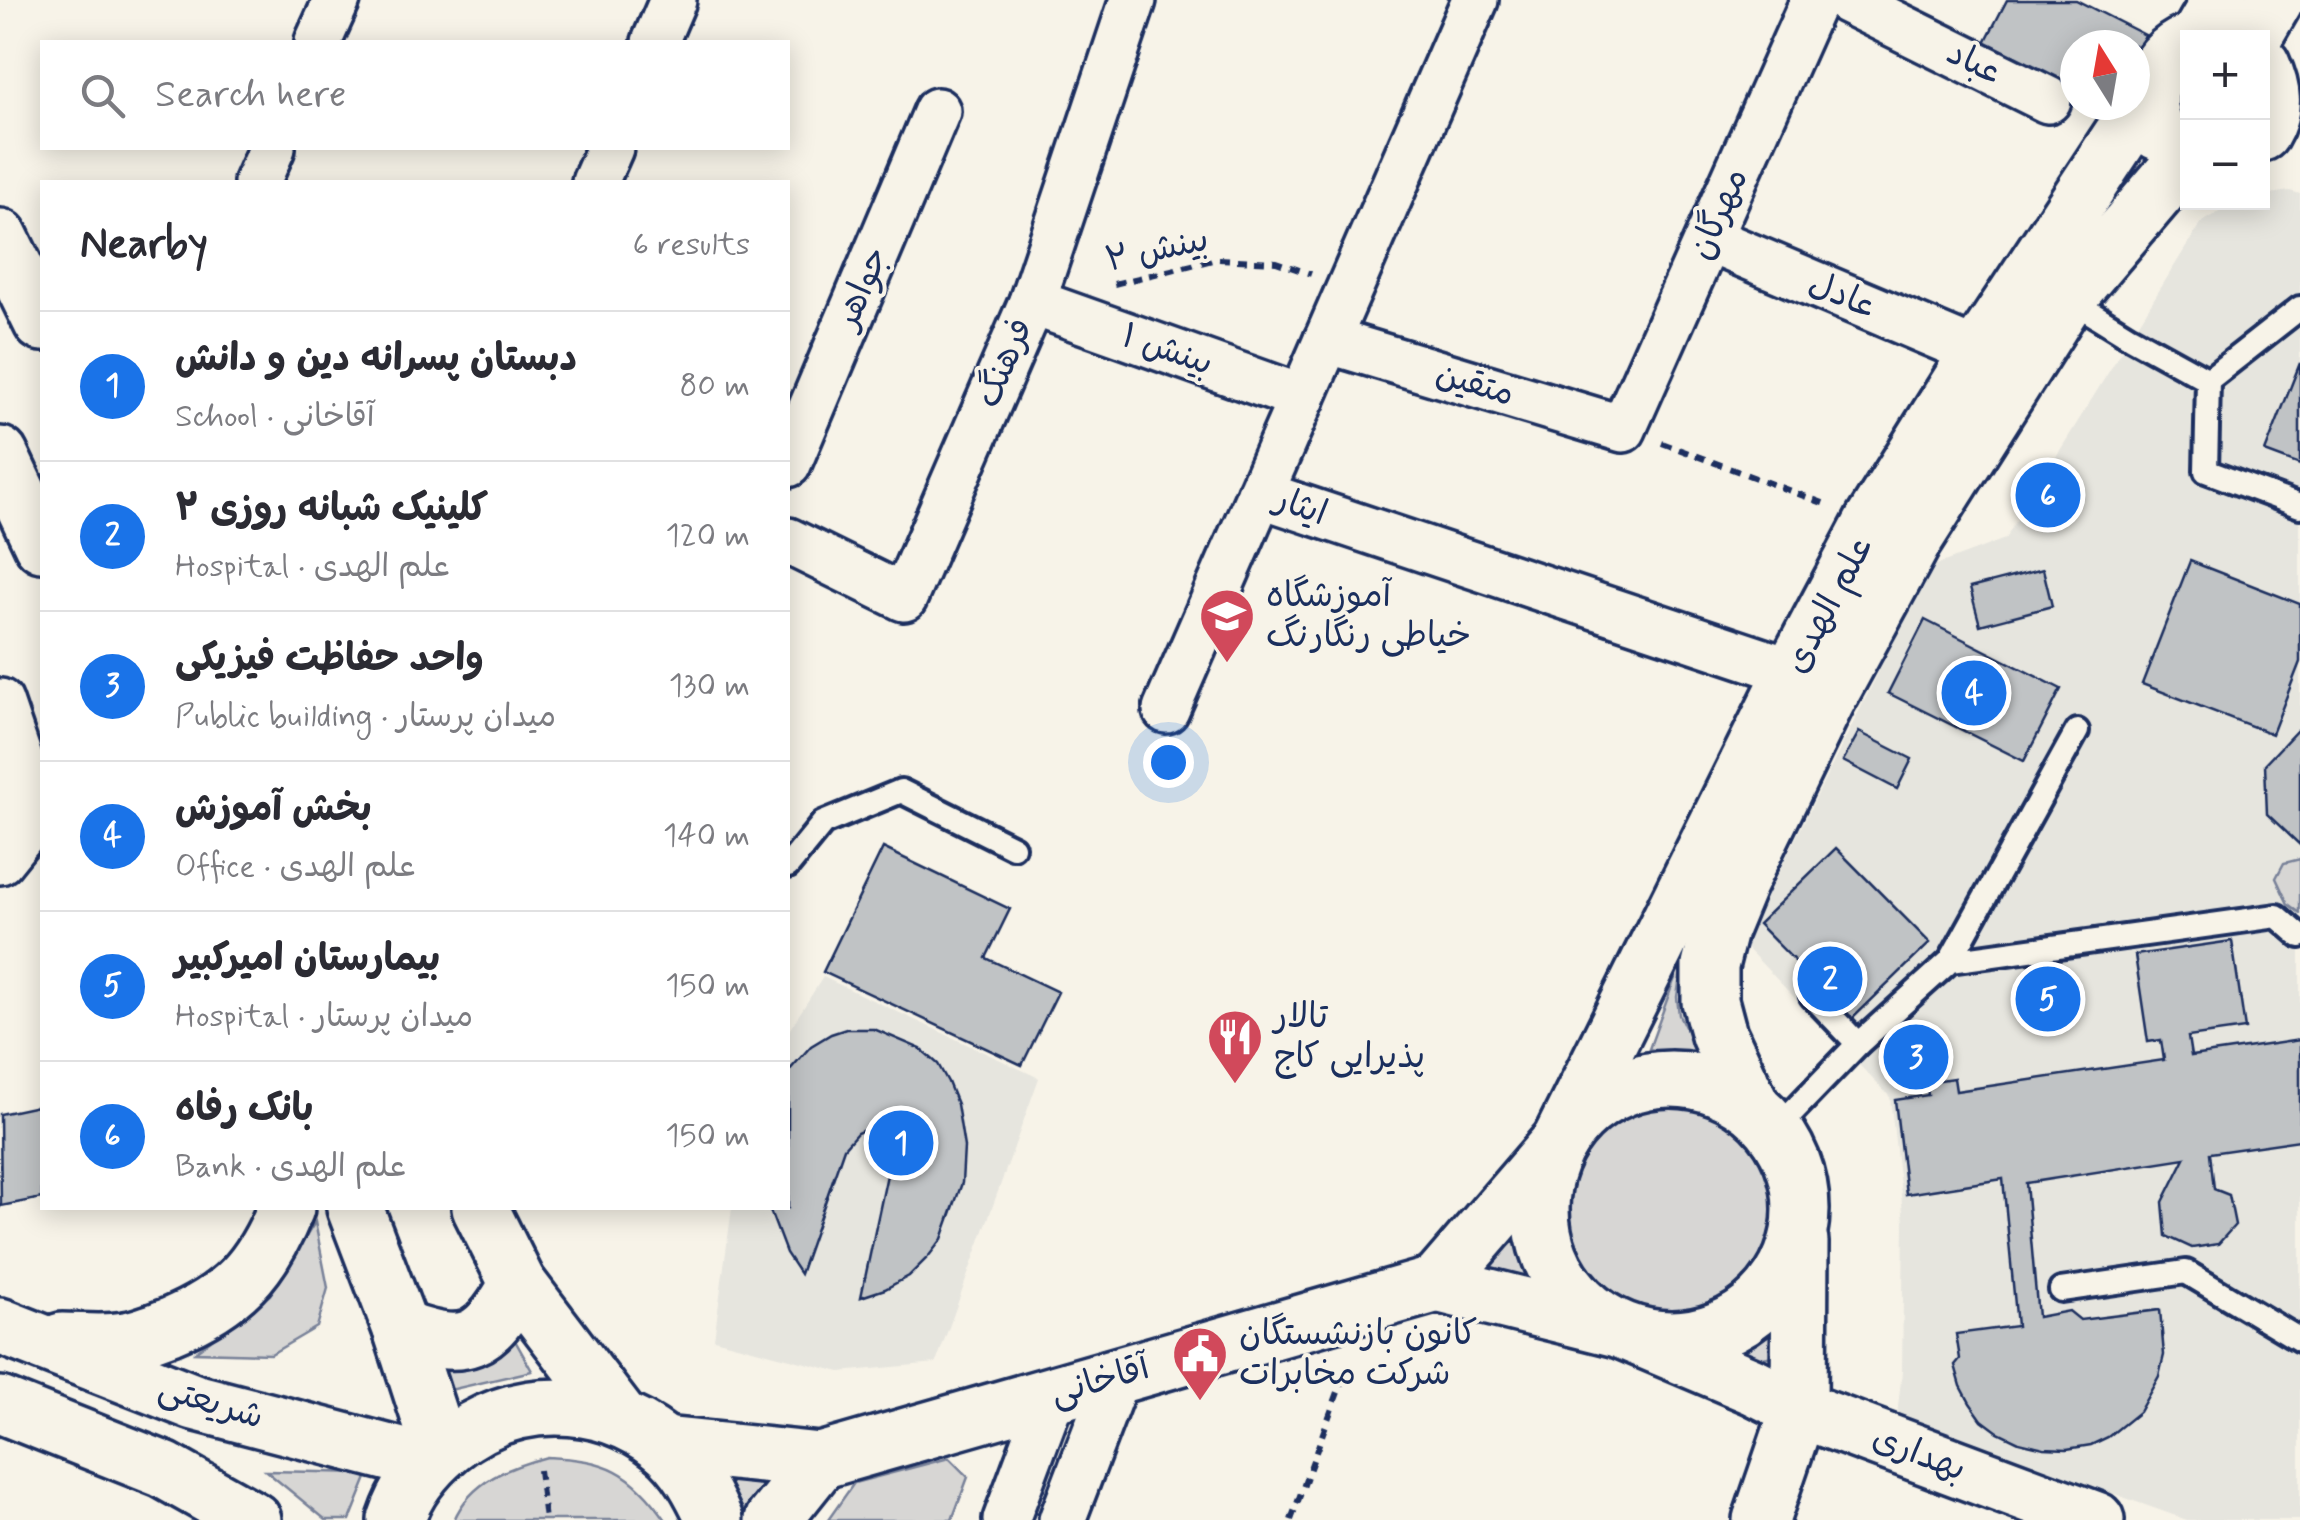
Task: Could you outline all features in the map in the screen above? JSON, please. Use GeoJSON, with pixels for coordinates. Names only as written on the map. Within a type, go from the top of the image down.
{"type":"FeatureCollection","features":[{"type":"Feature","properties":{"kind":"street"},"geometry":{"type":"LineString","coordinates":[[319,40],[337,0]]}},
{"type":"Feature","properties":{"kind":"street"},"geometry":{"type":"LineString","coordinates":[[656,40],[673,0]]}},
{"type":"Feature","properties":{"kind":"street","name":"فرهنگ"},"geometry":{"type":"LineString","coordinates":[[790,542],[904,598],[1032,302],[1133,0]]}},
{"type":"Feature","properties":{"kind":"street","name":"ایثار"},"geometry":{"type":"LineString","coordinates":[[1475,0],[1260,494],[1792,672]]}},
{"type":"Feature","properties":{"kind":"street","name":"مهرگان"},"geometry":{"type":"LineString","coordinates":[[1623,428],[1814,0]]}},
{"type":"Feature","properties":{"kind":"street","name":"عباد"},"geometry":{"type":"LineString","coordinates":[[1846,0],[2048,100]]}},
{"type":"Feature","properties":{"kind":"street"},"geometry":{"type":"LineString","coordinates":[[2203,30],[2220,0]]}},
{"type":"Feature","properties":{"kind":"street"},"geometry":{"type":"LineString","coordinates":[[2258,30],[2276,0]]}},
{"type":"Feature","properties":{"kind":"street","name":"علم الهدی"},"geometry":{"type":"LineString","coordinates":[[2150,91],[2152,78],[2162,61],[2180,46]]}},
{"type":"Feature","properties":{"kind":"street","name":"جواهر"},"geometry":{"type":"LineString","coordinates":[[790,459],[937,112]]}},
{"type":"Feature","properties":{"kind":"street"},"geometry":{"type":"LineString","coordinates":[[2150,113],[2163,139],[2180,152]]}},
{"type":"Feature","properties":{"kind":"street","name":"علم الهدی"},"geometry":{"type":"LineString","coordinates":[[1560,1140],[1792,672],[1873,521],[2133,120]]}},
{"type":"Feature","properties":{"kind":"street"},"geometry":{"type":"LineString","coordinates":[[257,180],[271,150]]}},
{"type":"Feature","properties":{"kind":"street"},"geometry":{"type":"LineString","coordinates":[[596,180],[609,150]]}},
{"type":"Feature","properties":{"kind":"street","name":"علم الهدی"},"geometry":{"type":"LineString","coordinates":[[1763,1118],[1719,1036],[1710,1001],[1710,966],[1718,930],[1827,700],[1914,540],[2067,298],[2180,165]]}},
{"type":"Feature","properties":{"kind":"street"},"geometry":{"type":"LineString","coordinates":[[0,238],[40,319]]}},
{"type":"Feature","properties":{"kind":"street","name":"عادل"},"geometry":{"type":"LineString","coordinates":[[1708,239],[1978,354]]}},
{"type":"Feature","properties":{"kind":"street","name":"بینش ۱"},"geometry":{"type":"LineString","coordinates":[[1032,302],[1302,398]]}},
{"type":"Feature","properties":{"kind":"street","name":"متقین"},"geometry":{"type":"LineString","coordinates":[[1327,340],[1623,428]]}},
{"type":"Feature","properties":{"kind":"street"},"geometry":{"type":"LineString","coordinates":[[0,455],[40,540]]}},
{"type":"Feature","properties":{"kind":"street"},"geometry":{"type":"LineString","coordinates":[[1166,710],[1260,494]]}},
{"type":"Feature","properties":{"kind":"street"},"geometry":{"type":"LineString","coordinates":[[0,702],[31,757],[21,835],[0,862]]}},
{"type":"Feature","properties":{"kind":"street"},"geometry":{"type":"LineString","coordinates":[[1762,1520],[1799,1409],[1802,1198],[1794,1162],[1763,1118],[1713,1085],[1670,1079],[1626,1086],[1588,1108],[1437,1284],[1656,1340],[1695,1338],[1732,1325],[1763,1302],[1786,1272],[1800,1234]]}},
{"type":"Feature","properties":{"kind":"street"},"geometry":{"type":"LineString","coordinates":[[1560,1140],[1543,1182],[1541,1227],[1554,1269],[1581,1304],[1618,1329]]}},
{"type":"Feature","properties":{"kind":"street"},"geometry":{"type":"LineString","coordinates":[[19,1334],[124,1340],[199,1313],[223,1297],[260,1261],[285,1210]]}},
{"type":"Feature","properties":{"kind":"street"},"geometry":{"type":"LineString","coordinates":[[355,1210],[401,1329],[434,1458]]}},
{"type":"Feature","properties":{"kind":"street"},"geometry":{"type":"LineString","coordinates":[[481,1210],[518,1284],[642,1432],[698,1483],[715,1520]]}},
{"type":"Feature","properties":{"kind":"street"},"geometry":{"type":"LineString","coordinates":[[401,1329],[433,1341],[470,1338],[500,1317],[518,1284]]}},
{"type":"Feature","properties":{"kind":"street","name":"آقاخانی"},"geometry":{"type":"LineString","coordinates":[[820,1461],[1437,1284]]}},
{"type":"Feature","properties":{"kind":"street","name":"بهداری"},"geometry":{"type":"LineString","coordinates":[[1618,1329],[1799,1409],[2096,1520]]}},
{"type":"Feature","properties":{"kind":"street","name":"شریعتی"},"geometry":{"type":"LineString","coordinates":[[19,1334],[194,1402],[434,1458]]}},
{"type":"Feature","properties":{"kind":"street"},"geometry":{"type":"LineString","coordinates":[[1062,1520],[1117,1376]]}},
{"type":"Feature","properties":{"kind":"street"},"geometry":{"type":"LineString","coordinates":[[1006,1520],[1053,1394]]}},
{"type":"Feature","properties":{"kind":"street"},"geometry":{"type":"LineString","coordinates":[[164,1470],[182,1471],[200,1464],[211,1450],[214,1431],[208,1414],[194,1402]]}},
{"type":"Feature","properties":{"kind":"street"},"geometry":{"type":"LineString","coordinates":[[0,1405],[164,1470],[253,1520]]}},
{"type":"Feature","properties":{"kind":"street"},"geometry":{"type":"LineString","coordinates":[[396,1520],[402,1502],[434,1458],[468,1430],[517,1410],[569,1406],[642,1432],[820,1461],[773,1520]]}},
{"type":"Feature","properties":{"kind":"lane"},"geometry":{"type":"LineString","coordinates":[[2067,298],[2208,380]]}},
{"type":"Feature","properties":{"kind":"lane"},"geometry":{"type":"LineString","coordinates":[[2208,380],[2300,308]]}},
{"type":"Feature","properties":{"kind":"lane"},"geometry":{"type":"LineString","coordinates":[[2208,380],[2206,470],[2300,506]]}},
{"type":"Feature","properties":{"kind":"lane"},"geometry":{"type":"LineString","coordinates":[[1763,1118],[1858,1044],[1950,961],[2077,732]]}},
{"type":"Feature","properties":{"kind":"lane"},"geometry":{"type":"LineString","coordinates":[[790,863],[823,822],[901,791],[1013,847]]}},
{"type":"Feature","properties":{"kind":"lane"},"geometry":{"type":"LineString","coordinates":[[1950,961],[2277,916],[2300,936]]}},
{"type":"Feature","properties":{"kind":"lane"},"geometry":{"type":"LineString","coordinates":[[1812,996],[1858,1044]]}},
{"type":"Feature","properties":{"kind":"lane"},"geometry":{"type":"LineString","coordinates":[[2060,1290],[2186,1272],[2300,1340]]}},
{"type":"Feature","properties":{"kind":"path","name":"بینش ۲"},"geometry":{"type":"LineString","coordinates":[[1107,286],[1216,259],[1276,262],[1350,286]]}},
{"type":"Feature","properties":{"kind":"path"},"geometry":{"type":"LineString","coordinates":[[1623,428],[1873,521]]}},
{"type":"Feature","properties":{"kind":"path"},"geometry":{"type":"LineString","coordinates":[[1291,1520],[1341,1384]]}},
{"type":"Feature","properties":{"kind":"path"},"geometry":{"type":"LineString","coordinates":[[539,1470],[545,1520]]}},
{"type":"Feature","properties":{"kind":"shaded area"},"geometry":{"type":"Polygon","coordinates":[[[2270,194],[2300,194],[2300,1520],[2187,1520],[1897,1416],[1902,1371],[1904,1221],[1890,1097],[1743,944],[1931,567],[2005,539],[2201,223],[2222,210],[2270,210],[2270,194]]]}},
{"type":"Feature","properties":{"kind":"shaded area"},"geometry":{"type":"Polygon","coordinates":[[[2300,859],[2300,913],[2288,904],[2276,878],[2284,863],[2300,859]]]}},
{"type":"Feature","properties":{"kind":"shaded area"},"geometry":{"type":"Polygon","coordinates":[[[1683,956],[1677,997],[1679,1015],[1701,1059],[1649,1049],[1683,956]]]}},
{"type":"Feature","properties":{"kind":"shaded area"},"geometry":{"type":"Polygon","coordinates":[[[823,977],[1039,1078],[936,1363],[840,1372],[714,1339],[732,1210],[790,1210],[790,1029],[823,977]]]}},
{"type":"Feature","properties":{"kind":"shaded area"},"geometry":{"type":"Polygon","coordinates":[[[1671,1107],[1710,1115],[1743,1137],[1765,1170],[1773,1209],[1765,1248],[1743,1281],[1710,1303],[1671,1311],[1632,1303],[1599,1281],[1577,1248],[1569,1209],[1577,1170],[1599,1137],[1632,1115],[1671,1107]]]}},
{"type":"Feature","properties":{"kind":"shaded area"},"geometry":{"type":"Polygon","coordinates":[[[315,1222],[328,1288],[317,1327],[271,1354],[195,1352],[270,1295],[315,1222]]]}},
{"type":"Feature","properties":{"kind":"shaded area"},"geometry":{"type":"Polygon","coordinates":[[[1523,1233],[1537,1278],[1481,1271],[1523,1233]]]}},
{"type":"Feature","properties":{"kind":"shaded area"},"geometry":{"type":"Polygon","coordinates":[[[1781,1308],[1772,1356],[1746,1362],[1728,1349],[1752,1333],[1781,1308]]]}},
{"type":"Feature","properties":{"kind":"shaded area"},"geometry":{"type":"Polygon","coordinates":[[[512,1335],[532,1371],[437,1393],[432,1357],[512,1335]]]}},
{"type":"Feature","properties":{"kind":"shaded area"},"geometry":{"type":"Polygon","coordinates":[[[547,1457],[586,1461],[616,1471],[641,1489],[666,1520],[454,1520],[470,1495],[481,1486],[505,1471],[547,1457]]]}},
{"type":"Feature","properties":{"kind":"shaded area"},"geometry":{"type":"Polygon","coordinates":[[[949,1458],[968,1477],[952,1520],[828,1520],[854,1483],[949,1458]]]}},
{"type":"Feature","properties":{"kind":"shaded area"},"geometry":{"type":"Polygon","coordinates":[[[710,1465],[791,1472],[743,1520],[736,1520],[710,1465]]]}},
{"type":"Feature","properties":{"kind":"shaded area"},"geometry":{"type":"Polygon","coordinates":[[[266,1471],[369,1473],[350,1520],[326,1520],[266,1471]]]}},
{"type":"Feature","properties":{"kind":"building"},"geometry":{"type":"Polygon","coordinates":[[[2007,0],[2076,0],[2135,30],[2060,30],[2060,90],[1981,50],[2007,0]]]}},
{"type":"Feature","properties":{"kind":"building"},"geometry":{"type":"Polygon","coordinates":[[[2300,363],[2300,465],[2265,452],[2300,363]]]}},
{"type":"Feature","properties":{"kind":"building"},"geometry":{"type":"Polygon","coordinates":[[[2190,561],[2300,604],[2300,662],[2272,734],[2142,684],[2190,561]]]}},
{"type":"Feature","properties":{"kind":"building"},"geometry":{"type":"Polygon","coordinates":[[[2043,569],[2052,606],[1980,625],[1970,588],[2043,569]]]}},
{"type":"Feature","properties":{"kind":"building"},"geometry":{"type":"Polygon","coordinates":[[[1925,620],[2061,689],[2024,761],[1888,693],[1925,620]]]}},
{"type":"Feature","properties":{"kind":"building"},"geometry":{"type":"Polygon","coordinates":[[[2300,728],[2300,845],[2267,814],[2265,764],[2300,728]]]}},
{"type":"Feature","properties":{"kind":"building"},"geometry":{"type":"Polygon","coordinates":[[[1859,732],[1912,759],[1897,789],[1843,761],[1859,732]]]}},
{"type":"Feature","properties":{"kind":"building"},"geometry":{"type":"Polygon","coordinates":[[[883,848],[1010,909],[986,958],[1058,992],[1022,1065],[823,972],[883,848]]]}},
{"type":"Feature","properties":{"kind":"building"},"geometry":{"type":"Polygon","coordinates":[[[1836,848],[1930,943],[1852,1019],[1758,924],[1836,848]]]}},
{"type":"Feature","properties":{"kind":"building"},"geometry":{"type":"Polygon","coordinates":[[[2232,941],[2245,1029],[2188,1037],[2191,1056],[2300,1040],[2300,1140],[2210,1153],[2214,1189],[2229,1195],[2235,1225],[2218,1244],[2192,1248],[2166,1236],[2163,1202],[2185,1158],[2026,1183],[2038,1317],[2069,1311],[2080,1320],[2160,1310],[2164,1355],[2159,1376],[2139,1412],[2108,1437],[2067,1449],[2019,1442],[1982,1420],[1961,1386],[1955,1365],[1960,1359],[1956,1334],[2017,1326],[2003,1179],[1906,1194],[1895,1100],[1928,1095],[1926,1082],[1954,1078],[1956,1091],[2164,1060],[2161,1040],[2148,1042],[2135,955],[2232,941]]]}},
{"type":"Feature","properties":{"kind":"building"},"geometry":{"type":"Polygon","coordinates":[[[846,1029],[874,1029],[921,1049],[938,1064],[948,1082],[957,1104],[964,1147],[962,1183],[942,1239],[909,1276],[861,1297],[888,1170],[884,1140],[873,1126],[857,1133],[844,1148],[800,1274],[786,1253],[770,1210],[790,1210],[790,1070],[811,1046],[846,1029]]]}},
{"type":"Feature","properties":{"kind":"building"},"geometry":{"type":"Polygon","coordinates":[[[40,1105],[40,1198],[1,1206],[0,1114],[40,1105]]]}},
{"type":"Feature","properties":{"kind":"place","name":"بانک رفاه"},"geometry":{"type":"Point","coordinates":[2048,495]}},
{"type":"Feature","properties":{"kind":"place","name":"آموزشگاه خیاطی رنگارنگ"},"geometry":{"type":"Point","coordinates":[1227,665]}},
{"type":"Feature","properties":{"kind":"place","name":"بخش آموزش"},"geometry":{"type":"Point","coordinates":[1974,693]}},
{"type":"Feature","properties":{"kind":"place","name":"کلینیک شبانه روزی ۲"},"geometry":{"type":"Point","coordinates":[1830,979]}},
{"type":"Feature","properties":{"kind":"place","name":"بیمارستان امیرکبیر"},"geometry":{"type":"Point","coordinates":[2048,999]}},
{"type":"Feature","properties":{"kind":"place","name":"واحد حفاظت فیزیکی"},"geometry":{"type":"Point","coordinates":[1916,1057]}},
{"type":"Feature","properties":{"kind":"place","name":"تالار پذیرایی کاج"},"geometry":{"type":"Point","coordinates":[1235,1086]}},
{"type":"Feature","properties":{"kind":"place","name":"دبستان پسرانه دین و دانش"},"geometry":{"type":"Point","coordinates":[901,1143]}},
{"type":"Feature","properties":{"kind":"place","name":"کانون بازنشستگان شرکت مخابرات"},"geometry":{"type":"Point","coordinates":[1200,1403]}}]}
